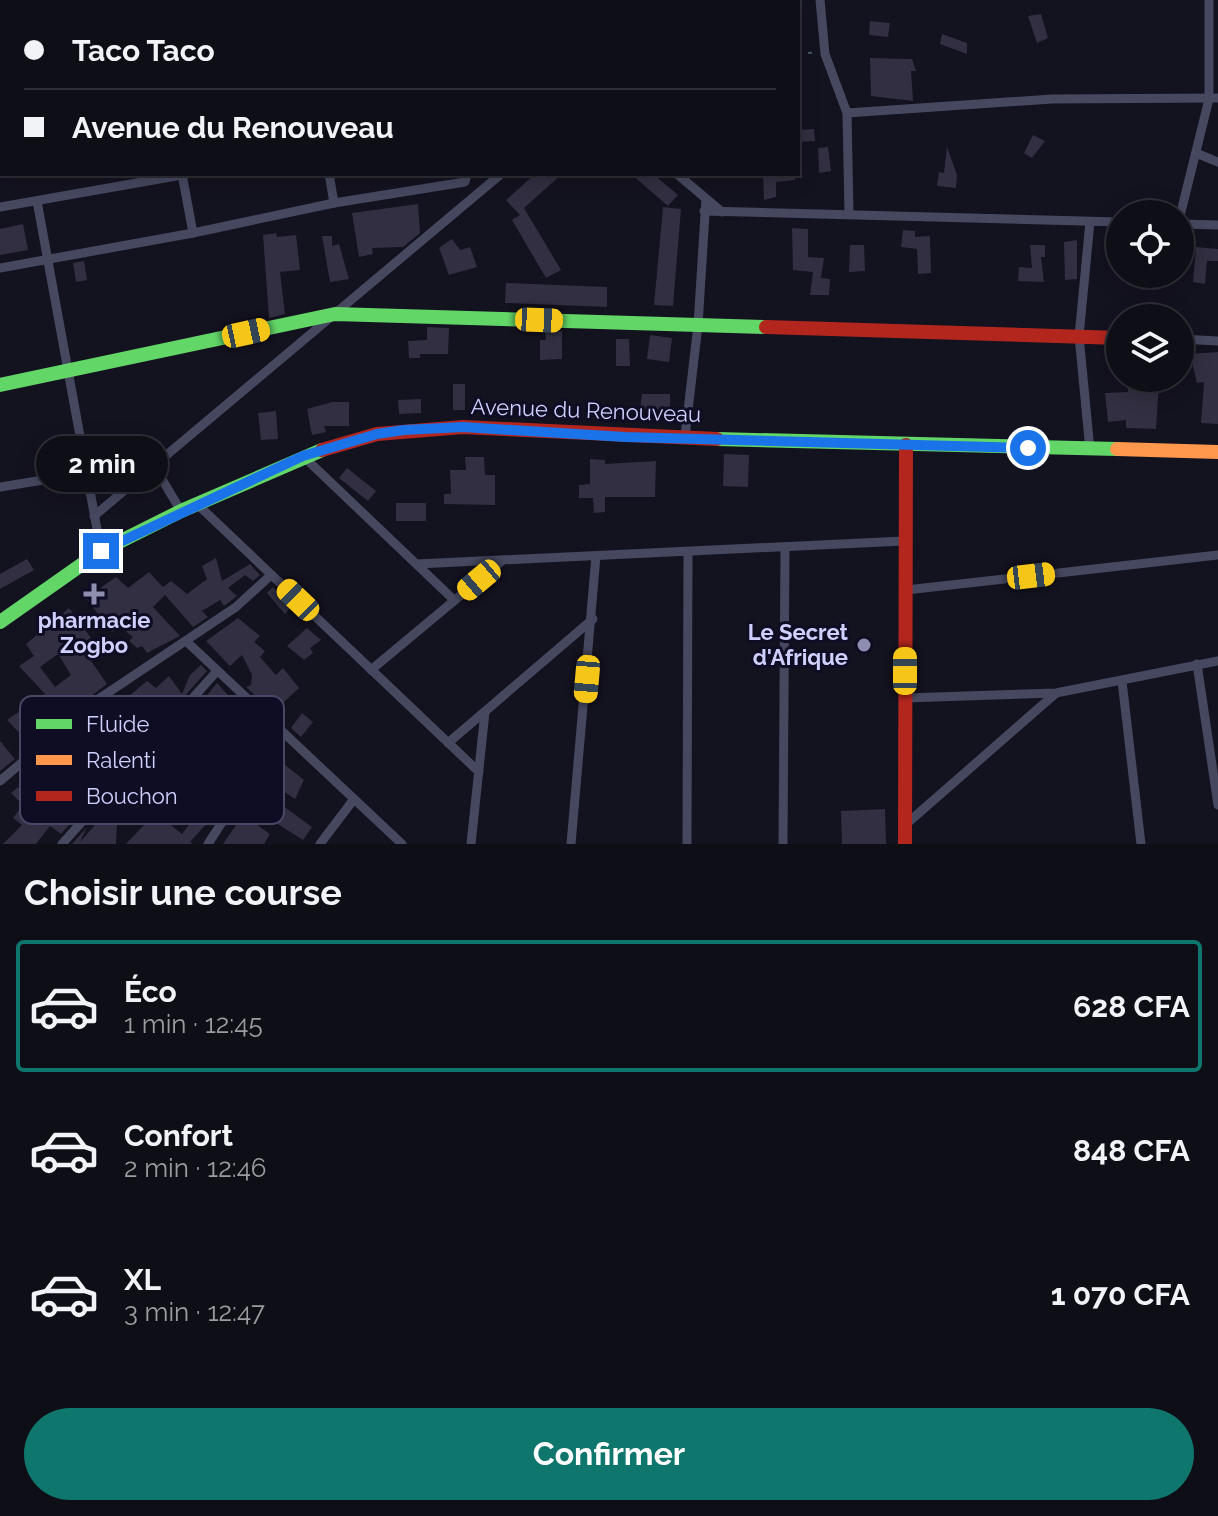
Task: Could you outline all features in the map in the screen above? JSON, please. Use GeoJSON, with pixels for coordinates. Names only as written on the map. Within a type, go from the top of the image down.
{"type":"FeatureCollection","features":[{"type":"Feature","properties":{"kind":"street"},"geometry":{"type":"LineString","coordinates":[[820,0],[825,54],[847,113],[849,214]]}},
{"type":"Feature","properties":{"kind":"street"},"geometry":{"type":"LineString","coordinates":[[1184,200],[1214,99],[1209,0]]}},
{"type":"Feature","properties":{"kind":"street"},"geometry":{"type":"LineString","coordinates":[[847,113],[1052,99],[1214,99]]}},
{"type":"Feature","properties":{"kind":"street"},"geometry":{"type":"LineString","coordinates":[[1196,153],[1218,162]]}},
{"type":"Feature","properties":{"kind":"street"},"geometry":{"type":"LineString","coordinates":[[0,207],[171,176]]}},
{"type":"Feature","properties":{"kind":"street"},"geometry":{"type":"LineString","coordinates":[[182,176],[193,233]]}},
{"type":"Feature","properties":{"kind":"street"},"geometry":{"type":"LineString","coordinates":[[329,176],[334,203]]}},
{"type":"Feature","properties":{"kind":"street"},"geometry":{"type":"LineString","coordinates":[[0,268],[193,233],[334,203],[465,182],[466,176]]}},
{"type":"Feature","properties":{"kind":"street"},"geometry":{"type":"LineString","coordinates":[[94,516],[499,176]]}},
{"type":"Feature","properties":{"kind":"street"},"geometry":{"type":"LineString","coordinates":[[679,176],[722,212]]}},
{"type":"Feature","properties":{"kind":"street"},"geometry":{"type":"LineString","coordinates":[[685,436],[698,325],[706,199]]}},
{"type":"Feature","properties":{"kind":"street"},"geometry":{"type":"LineString","coordinates":[[37,201],[101,551]]}},
{"type":"Feature","properties":{"kind":"street"},"geometry":{"type":"LineString","coordinates":[[704,211],[1106,222]]}},
{"type":"Feature","properties":{"kind":"street"},"geometry":{"type":"LineString","coordinates":[[1090,222],[1079,336],[1090,450]]}},
{"type":"Feature","properties":{"kind":"street"},"geometry":{"type":"LineString","coordinates":[[1194,224],[1218,225]]}},
{"type":"Feature","properties":{"kind":"street"},"geometry":{"type":"LineString","coordinates":[[0,385],[335,314],[1106,337]]}},
{"type":"Feature","properties":{"kind":"street"},"geometry":{"type":"LineString","coordinates":[[1194,340],[1218,341]]}},
{"type":"Feature","properties":{"kind":"street","name":"Avenue du Renouveau"},"geometry":{"type":"LineString","coordinates":[[0,622],[101,551],[181,511],[303,456],[377,434],[431,428],[625,437],[685,436],[1218,452]]}},
{"type":"Feature","properties":{"kind":"street"},"geometry":{"type":"LineString","coordinates":[[905,844],[906,445]]}},
{"type":"Feature","properties":{"kind":"street"},"geometry":{"type":"LineString","coordinates":[[303,456],[454,600]]}},
{"type":"Feature","properties":{"kind":"street"},"geometry":{"type":"LineString","coordinates":[[154,466],[181,511]]}},
{"type":"Feature","properties":{"kind":"street"},"geometry":{"type":"LineString","coordinates":[[0,487],[86,473]]}},
{"type":"Feature","properties":{"kind":"street"},"geometry":{"type":"LineString","coordinates":[[197,504],[479,772]]}},
{"type":"Feature","properties":{"kind":"street"},"geometry":{"type":"LineString","coordinates":[[417,564],[904,541]]}},
{"type":"Feature","properties":{"kind":"street"},"geometry":{"type":"LineString","coordinates":[[783,844],[785,547]]}},
{"type":"Feature","properties":{"kind":"street"},"geometry":{"type":"LineString","coordinates":[[687,844],[688,552]]}},
{"type":"Feature","properties":{"kind":"street"},"geometry":{"type":"LineString","coordinates":[[906,590],[1218,555]]}},
{"type":"Feature","properties":{"kind":"street"},"geometry":{"type":"LineString","coordinates":[[571,844],[593,619],[596,556]]}},
{"type":"Feature","properties":{"kind":"street"},"geometry":{"type":"LineString","coordinates":[[371,670],[503,560]]}},
{"type":"Feature","properties":{"kind":"street"},"geometry":{"type":"LineString","coordinates":[[103,696],[236,607],[271,575]]}},
{"type":"Feature","properties":{"kind":"street"},"geometry":{"type":"LineString","coordinates":[[448,743],[593,619]]}},
{"type":"Feature","properties":{"kind":"street"},"geometry":{"type":"LineString","coordinates":[[186,641],[243,696]]}},
{"type":"Feature","properties":{"kind":"street"},"geometry":{"type":"LineString","coordinates":[[905,698],[1056,693],[1218,661]]}},
{"type":"Feature","properties":{"kind":"street"},"geometry":{"type":"LineString","coordinates":[[1197,664],[1216,775],[1218,805]]}},
{"type":"Feature","properties":{"kind":"street"},"geometry":{"type":"LineString","coordinates":[[195,696],[217,671]]}},
{"type":"Feature","properties":{"kind":"street"},"geometry":{"type":"LineString","coordinates":[[1122,681],[1141,844]]}},
{"type":"Feature","properties":{"kind":"street"},"geometry":{"type":"LineString","coordinates":[[904,826],[1056,693]]}},
{"type":"Feature","properties":{"kind":"street"},"geometry":{"type":"LineString","coordinates":[[471,844],[485,712]]}},
{"type":"Feature","properties":{"kind":"street"},"geometry":{"type":"LineString","coordinates":[[284,736],[402,844]]}},
{"type":"Feature","properties":{"kind":"street"},"geometry":{"type":"LineString","coordinates":[[0,781],[20,764]]}},
{"type":"Feature","properties":{"kind":"street"},"geometry":{"type":"LineString","coordinates":[[320,844],[354,799]]}},
{"type":"Feature","properties":{"kind":"street"},"geometry":{"type":"LineString","coordinates":[[62,844],[80,824]]}},
{"type":"Feature","properties":{"kind":"street"},"geometry":{"type":"LineString","coordinates":[[208,844],[221,824]]}},
{"type":"Feature","properties":{"kind":"path"},"geometry":{"type":"LineString","coordinates":[[800,52],[825,54]]}},
{"type":"Feature","properties":{"kind":"building"},"geometry":{"type":"Polygon","coordinates":[[[1041,14],[1048,38],[1037,43],[1028,16],[1041,14]]]}},
{"type":"Feature","properties":{"kind":"building"},"geometry":{"type":"Polygon","coordinates":[[[870,21],[890,23],[888,37],[869,35],[870,21]]]}},
{"type":"Feature","properties":{"kind":"building"},"geometry":{"type":"Polygon","coordinates":[[[942,34],[967,43],[967,54],[940,44],[942,34]]]}},
{"type":"Feature","properties":{"kind":"building"},"geometry":{"type":"Polygon","coordinates":[[[870,58],[912,59],[916,71],[911,71],[913,101],[871,96],[870,58]]]}},
{"type":"Feature","properties":{"kind":"building"},"geometry":{"type":"Polygon","coordinates":[[[814,129],[815,141],[800,142],[800,130],[814,129]]]}},
{"type":"Feature","properties":{"kind":"building"},"geometry":{"type":"Polygon","coordinates":[[[1033,135],[1045,141],[1032,158],[1024,153],[1033,135]]]}},
{"type":"Feature","properties":{"kind":"building"},"geometry":{"type":"Polygon","coordinates":[[[828,147],[831,171],[819,173],[818,148],[828,147]]]}},
{"type":"Feature","properties":{"kind":"building"},"geometry":{"type":"Polygon","coordinates":[[[947,147],[957,175],[956,188],[937,186],[939,172],[944,173],[947,147]]]}},
{"type":"Feature","properties":{"kind":"building"},"geometry":{"type":"Polygon","coordinates":[[[533,176],[560,176],[524,208],[561,270],[546,278],[512,220],[520,215],[506,200],[533,176]]]}},
{"type":"Feature","properties":{"kind":"building"},"geometry":{"type":"Polygon","coordinates":[[[633,176],[655,176],[678,195],[668,206],[633,176]]]}},
{"type":"Feature","properties":{"kind":"building"},"geometry":{"type":"Polygon","coordinates":[[[763,176],[795,176],[795,180],[776,182],[776,197],[764,200],[763,176]]]}},
{"type":"Feature","properties":{"kind":"building"},"geometry":{"type":"Polygon","coordinates":[[[418,204],[420,233],[403,247],[372,248],[373,254],[359,257],[352,213],[418,204]]]}},
{"type":"Feature","properties":{"kind":"building"},"geometry":{"type":"Polygon","coordinates":[[[663,207],[681,209],[673,306],[654,305],[663,207]]]}},
{"type":"Feature","properties":{"kind":"building"},"geometry":{"type":"Polygon","coordinates":[[[23,224],[28,250],[0,255],[0,229],[23,224]]]}},
{"type":"Feature","properties":{"kind":"building"},"geometry":{"type":"Polygon","coordinates":[[[792,228],[808,229],[808,257],[824,258],[821,278],[830,279],[829,295],[810,295],[813,272],[793,270],[792,228]]]}},
{"type":"Feature","properties":{"kind":"building"},"geometry":{"type":"Polygon","coordinates":[[[903,230],[915,231],[915,237],[930,236],[931,273],[918,274],[917,249],[901,247],[903,230]]]}},
{"type":"Feature","properties":{"kind":"building"},"geometry":{"type":"Polygon","coordinates":[[[276,233],[277,237],[296,235],[300,270],[280,272],[285,314],[269,318],[263,235],[276,233]]]}},
{"type":"Feature","properties":{"kind":"building"},"geometry":{"type":"Polygon","coordinates":[[[322,236],[332,236],[332,246],[339,244],[349,279],[330,282],[322,236]]]}},
{"type":"Feature","properties":{"kind":"building"},"geometry":{"type":"Polygon","coordinates":[[[452,239],[460,250],[470,247],[477,267],[449,275],[439,248],[452,239]]]}},
{"type":"Feature","properties":{"kind":"building"},"geometry":{"type":"Polygon","coordinates":[[[1077,240],[1077,279],[1065,280],[1064,242],[1077,240]]]}},
{"type":"Feature","properties":{"kind":"building"},"geometry":{"type":"Polygon","coordinates":[[[850,245],[864,245],[865,271],[849,272],[850,245]]]}},
{"type":"Feature","properties":{"kind":"building"},"geometry":{"type":"Polygon","coordinates":[[[1030,245],[1045,245],[1045,257],[1041,257],[1044,282],[1018,281],[1019,267],[1032,268],[1030,245]]]}},
{"type":"Feature","properties":{"kind":"building"},"geometry":{"type":"Polygon","coordinates":[[[1196,247],[1218,249],[1218,261],[1207,261],[1205,284],[1194,282],[1196,247]]]}},
{"type":"Feature","properties":{"kind":"building"},"geometry":{"type":"Polygon","coordinates":[[[84,261],[87,280],[76,282],[73,263],[84,261]]]}},
{"type":"Feature","properties":{"kind":"building"},"geometry":{"type":"Polygon","coordinates":[[[506,283],[607,287],[607,307],[505,303],[506,283]]]}},
{"type":"Feature","properties":{"kind":"building"},"geometry":{"type":"Polygon","coordinates":[[[427,327],[449,328],[448,354],[420,354],[420,358],[409,358],[408,341],[427,340],[427,327]]]}},
{"type":"Feature","properties":{"kind":"building"},"geometry":{"type":"Polygon","coordinates":[[[545,330],[562,331],[562,359],[540,360],[540,340],[546,340],[545,330]]]}},
{"type":"Feature","properties":{"kind":"building"},"geometry":{"type":"Polygon","coordinates":[[[650,335],[672,338],[669,362],[647,359],[650,335]]]}},
{"type":"Feature","properties":{"kind":"building"},"geometry":{"type":"Polygon","coordinates":[[[616,339],[629,339],[630,366],[616,366],[616,339]]]}},
{"type":"Feature","properties":{"kind":"building"},"geometry":{"type":"Polygon","coordinates":[[[1218,352],[1218,424],[1201,423],[1204,382],[1197,383],[1194,354],[1218,352]]]}},
{"type":"Feature","properties":{"kind":"building"},"geometry":{"type":"Polygon","coordinates":[[[453,384],[465,384],[465,410],[453,410],[453,384]]]}},
{"type":"Feature","properties":{"kind":"building"},"geometry":{"type":"Polygon","coordinates":[[[1158,392],[1156,429],[1126,428],[1126,420],[1108,422],[1105,393],[1158,392]]]}},
{"type":"Feature","properties":{"kind":"building"},"geometry":{"type":"Polygon","coordinates":[[[642,394],[670,394],[670,409],[640,409],[642,394]]]}},
{"type":"Feature","properties":{"kind":"building"},"geometry":{"type":"Polygon","coordinates":[[[421,399],[421,413],[399,414],[398,400],[421,399]]]}},
{"type":"Feature","properties":{"kind":"building"},"geometry":{"type":"Polygon","coordinates":[[[332,402],[349,402],[349,426],[324,426],[326,432],[312,435],[307,409],[332,402]]]}},
{"type":"Feature","properties":{"kind":"building"},"geometry":{"type":"Polygon","coordinates":[[[276,411],[278,439],[261,440],[258,413],[276,411]]]}},
{"type":"Feature","properties":{"kind":"building"},"geometry":{"type":"Polygon","coordinates":[[[724,454],[749,455],[748,487],[723,486],[724,454]]]}},
{"type":"Feature","properties":{"kind":"building"},"geometry":{"type":"Polygon","coordinates":[[[465,457],[484,457],[485,475],[495,475],[495,505],[444,504],[444,494],[451,494],[450,470],[466,470],[465,457]]]}},
{"type":"Feature","properties":{"kind":"building"},"geometry":{"type":"Polygon","coordinates":[[[590,459],[605,460],[605,464],[656,461],[655,497],[605,497],[605,512],[594,513],[593,498],[579,498],[579,485],[590,484],[590,459]]]}},
{"type":"Feature","properties":{"kind":"building"},"geometry":{"type":"Polygon","coordinates":[[[347,468],[376,491],[368,501],[339,478],[347,468]]]}},
{"type":"Feature","properties":{"kind":"building"},"geometry":{"type":"Polygon","coordinates":[[[396,503],[426,503],[426,521],[396,521],[396,503]]]}},
{"type":"Feature","properties":{"kind":"building"},"geometry":{"type":"Polygon","coordinates":[[[216,558],[222,581],[250,564],[260,575],[253,581],[245,575],[228,588],[237,596],[224,606],[220,600],[202,611],[208,617],[193,627],[165,595],[153,607],[180,636],[147,653],[142,646],[137,648],[129,641],[133,637],[120,627],[112,632],[86,598],[116,577],[128,588],[149,572],[163,587],[171,581],[187,594],[207,579],[202,566],[216,558]]]}},
{"type":"Feature","properties":{"kind":"building"},"geometry":{"type":"Polygon","coordinates":[[[27,559],[34,570],[0,589],[0,574],[27,559]]]}},
{"type":"Feature","properties":{"kind":"building"},"geometry":{"type":"Polygon","coordinates":[[[273,587],[293,605],[285,614],[267,593],[273,587]]]}},
{"type":"Feature","properties":{"kind":"building"},"geometry":{"type":"Polygon","coordinates":[[[69,608],[91,638],[80,645],[107,684],[91,696],[42,696],[45,694],[19,666],[34,656],[26,644],[69,608]],[[58,654],[40,667],[55,687],[71,675],[58,654]]]}},
{"type":"Feature","properties":{"kind":"building"},"geometry":{"type":"Polygon","coordinates":[[[238,618],[260,636],[254,642],[265,651],[260,657],[276,675],[283,668],[299,688],[284,702],[284,696],[256,696],[246,687],[251,685],[252,675],[242,655],[230,666],[206,641],[238,618]]]}},
{"type":"Feature","properties":{"kind":"building"},"geometry":{"type":"Polygon","coordinates":[[[307,628],[321,640],[310,648],[313,653],[304,660],[287,646],[307,628]]]}},
{"type":"Feature","properties":{"kind":"building"},"geometry":{"type":"Polygon","coordinates":[[[201,665],[207,671],[185,696],[129,696],[147,681],[156,688],[169,676],[182,694],[190,675],[201,665]]]}},
{"type":"Feature","properties":{"kind":"building"},"geometry":{"type":"Polygon","coordinates":[[[217,683],[229,696],[206,696],[217,683]]]}},
{"type":"Feature","properties":{"kind":"building"},"geometry":{"type":"Polygon","coordinates":[[[20,711],[20,734],[7,720],[20,711]]]}},
{"type":"Feature","properties":{"kind":"building"},"geometry":{"type":"Polygon","coordinates":[[[302,713],[313,722],[301,737],[291,728],[302,713]]]}},
{"type":"Feature","properties":{"kind":"building"},"geometry":{"type":"Polygon","coordinates":[[[0,741],[15,759],[0,771],[0,741]]]}},
{"type":"Feature","properties":{"kind":"building"},"geometry":{"type":"Polygon","coordinates":[[[284,764],[304,780],[295,799],[284,792],[284,764]]]}},
{"type":"Feature","properties":{"kind":"building"},"geometry":{"type":"Polygon","coordinates":[[[18,787],[20,789],[20,802],[11,793],[18,787]]]}},
{"type":"Feature","properties":{"kind":"building"},"geometry":{"type":"Polygon","coordinates":[[[284,807],[312,827],[303,840],[278,824],[284,824],[284,807]]]}},
{"type":"Feature","properties":{"kind":"building"},"geometry":{"type":"Polygon","coordinates":[[[20,809],[20,823],[13,818],[20,809]]]}},
{"type":"Feature","properties":{"kind":"building"},"geometry":{"type":"Polygon","coordinates":[[[885,809],[886,844],[842,844],[841,811],[885,809]]]}},
{"type":"Feature","properties":{"kind":"building"},"geometry":{"type":"Polygon","coordinates":[[[70,824],[61,834],[50,826],[36,844],[3,844],[22,825],[70,824]]]}},
{"type":"Feature","properties":{"kind":"building"},"geometry":{"type":"Polygon","coordinates":[[[96,824],[117,824],[116,844],[72,844],[87,827],[80,842],[96,824]]]}},
{"type":"Feature","properties":{"kind":"building"},"geometry":{"type":"Polygon","coordinates":[[[143,824],[169,824],[182,834],[190,824],[206,824],[190,842],[193,844],[126,844],[143,824]]]}},
{"type":"Feature","properties":{"kind":"building"},"geometry":{"type":"Polygon","coordinates":[[[237,824],[256,824],[270,834],[264,844],[223,844],[237,824]]]}},
{"type":"Feature","properties":{"kind":"traffic: fast"},"geometry":{"type":"LineString","coordinates":[[0,385],[335,314],[766,327]]}},
{"type":"Feature","properties":{"kind":"traffic: fast"},"geometry":{"type":"LineString","coordinates":[[717,439],[1117,449]]}},
{"type":"Feature","properties":{"kind":"traffic: fast"},"geometry":{"type":"LineString","coordinates":[[0,622],[101,551],[181,511],[322,450]]}},
{"type":"Feature","properties":{"kind":"traffic: slow"},"geometry":{"type":"LineString","coordinates":[[1117,449],[1218,452]]}},
{"type":"Feature","properties":{"kind":"traffic: jam"},"geometry":{"type":"LineString","coordinates":[[766,327],[1106,338]]}},
{"type":"Feature","properties":{"kind":"traffic: jam"},"geometry":{"type":"LineString","coordinates":[[322,450],[377,434],[463,427],[717,439]]}},
{"type":"Feature","properties":{"kind":"traffic: jam"},"geometry":{"type":"LineString","coordinates":[[905,844],[906,445]]}},
{"type":"Feature","properties":{"kind":"place","name":"pharmacie Zogbo"},"geometry":{"type":"Point","coordinates":[94,594]}},
{"type":"Feature","properties":{"kind":"place","name":"Le Secret d'Afrique"},"geometry":{"type":"Point","coordinates":[864,645]}},
{"type":"Feature","properties":{"kind":"route"},"geometry":{"type":"LineString","coordinates":[[101,551],[303,456],[349,441],[404,430],[463,427],[625,437],[685,436],[1028,448]]}}]}
